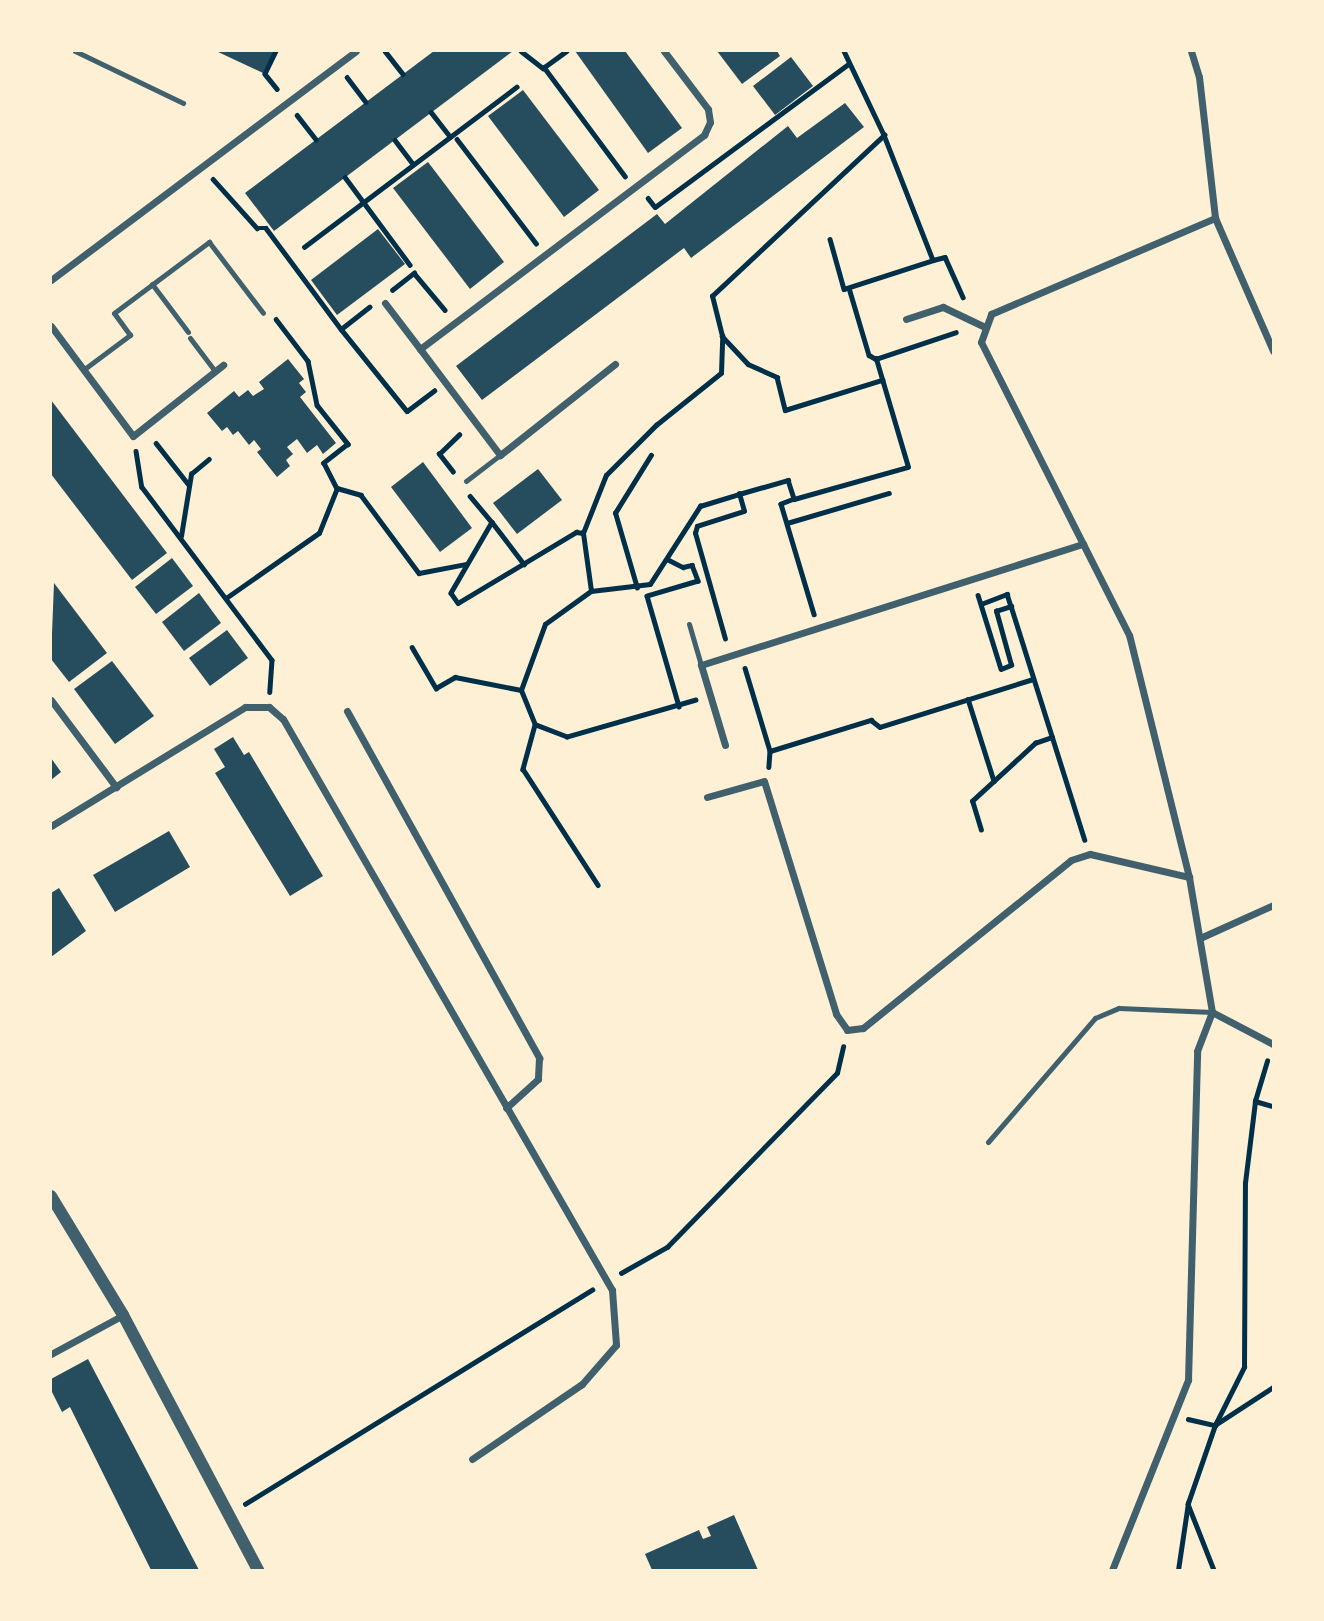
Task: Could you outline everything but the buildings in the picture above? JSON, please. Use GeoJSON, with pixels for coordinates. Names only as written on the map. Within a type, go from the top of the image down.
{"type":"FeatureCollection","features":[{"type":"Feature","properties":{"kind":"street"},"geometry":{"type":"LineString","coordinates":[[51,280],[356,51]]}},
{"type":"Feature","properties":{"kind":"street"},"geometry":{"type":"LineString","coordinates":[[420,349],[704,135],[710,122],[708,109],[664,51]]}},
{"type":"Feature","properties":{"kind":"street"},"geometry":{"type":"LineString","coordinates":[[1191,51],[1199,77],[1215,218],[1273,351]]}},
{"type":"Feature","properties":{"kind":"street"},"geometry":{"type":"LineString","coordinates":[[1112,1570],[1188,1380],[1197,1051],[1212,1012],[1189,877],[1129,635],[981,342],[991,314],[1215,218]]}},
{"type":"Feature","properties":{"kind":"street"},"geometry":{"type":"LineString","coordinates":[[385,303],[500,454],[615,364]]}},
{"type":"Feature","properties":{"kind":"street"},"geometry":{"type":"LineString","coordinates":[[906,319],[943,307],[985,327]]}},
{"type":"Feature","properties":{"kind":"street"},"geometry":{"type":"LineString","coordinates":[[51,326],[133,436],[223,365]]}},
{"type":"Feature","properties":{"kind":"street"},"geometry":{"type":"LineString","coordinates":[[725,746],[701,665],[730,653],[972,581],[1083,544]]}},
{"type":"Feature","properties":{"kind":"street"},"geometry":{"type":"LineString","coordinates":[[51,700],[116,787]]}},
{"type":"Feature","properties":{"kind":"street"},"geometry":{"type":"LineString","coordinates":[[51,826],[246,707],[269,707],[283,719],[612,1290],[616,1345],[582,1384],[472,1459]]}},
{"type":"Feature","properties":{"kind":"street"},"geometry":{"type":"LineString","coordinates":[[347,711],[539,1058],[538,1079],[506,1108]]}},
{"type":"Feature","properties":{"kind":"street"},"geometry":{"type":"LineString","coordinates":[[707,797],[764,781],[836,1013],[847,1030],[863,1028],[1071,860],[1090,854],[1189,877]]}},
{"type":"Feature","properties":{"kind":"street"},"geometry":{"type":"LineString","coordinates":[[1200,938],[1273,905]]}},
{"type":"Feature","properties":{"kind":"street"},"geometry":{"type":"LineString","coordinates":[[1212,1012],[1273,1043]]}},
{"type":"Feature","properties":{"kind":"street"},"geometry":{"type":"LineString","coordinates":[[51,1196],[123,1315],[258,1570]]}},
{"type":"Feature","properties":{"kind":"street"},"geometry":{"type":"LineString","coordinates":[[51,1354],[123,1315]]}},
{"type":"Feature","properties":{"kind":"lane"},"geometry":{"type":"LineString","coordinates":[[75,51],[183,103]]}},
{"type":"Feature","properties":{"kind":"lane"},"geometry":{"type":"LineString","coordinates":[[83,370],[130,335],[114,313],[209,242],[261,311]]}},
{"type":"Feature","properties":{"kind":"lane"},"geometry":{"type":"LineString","coordinates":[[152,284],[215,371]]}},
{"type":"Feature","properties":{"kind":"lane"},"geometry":{"type":"LineString","coordinates":[[466,481],[500,454]]}},
{"type":"Feature","properties":{"kind":"lane"},"geometry":{"type":"LineString","coordinates":[[689,624],[701,665]]}},
{"type":"Feature","properties":{"kind":"lane"},"geometry":{"type":"LineString","coordinates":[[988,1142],[1095,1018],[1119,1008],[1212,1012]]}},
{"type":"Feature","properties":{"kind":"path"},"geometry":{"type":"LineString","coordinates":[[276,51],[265,74],[316,139]]}},
{"type":"Feature","properties":{"kind":"path"},"geometry":{"type":"LineString","coordinates":[[385,51],[403,74]]}},
{"type":"Feature","properties":{"kind":"path"},"geometry":{"type":"LineString","coordinates":[[521,51],[544,67],[655,207],[848,64]]}},
{"type":"Feature","properties":{"kind":"path"},"geometry":{"type":"LineString","coordinates":[[544,67],[566,51]]}},
{"type":"Feature","properties":{"kind":"path"},"geometry":{"type":"LineString","coordinates":[[844,51],[884,135],[933,261]]}},
{"type":"Feature","properties":{"kind":"path"},"geometry":{"type":"LineString","coordinates":[[338,65],[366,102]]}},
{"type":"Feature","properties":{"kind":"path"},"geometry":{"type":"LineString","coordinates":[[304,247],[516,87]]}},
{"type":"Feature","properties":{"kind":"path"},"geometry":{"type":"LineString","coordinates":[[431,112],[450,136]]}},
{"type":"Feature","properties":{"kind":"path"},"geometry":{"type":"LineString","coordinates":[[591,591],[583,533],[606,475],[656,425],[722,373],[722,336],[712,296],[884,135]]}},
{"type":"Feature","properties":{"kind":"path"},"geometry":{"type":"LineString","coordinates":[[457,139],[545,255]]}},
{"type":"Feature","properties":{"kind":"path"},"geometry":{"type":"LineString","coordinates":[[395,140],[413,164]]}},
{"type":"Feature","properties":{"kind":"path"},"geometry":{"type":"LineString","coordinates":[[197,169],[221,184],[257,228],[266,228],[341,329],[407,411],[445,382]]}},
{"type":"Feature","properties":{"kind":"path"},"geometry":{"type":"LineString","coordinates":[[345,177],[410,265]]}},
{"type":"Feature","properties":{"kind":"path"},"geometry":{"type":"LineString","coordinates":[[830,239],[844,289],[945,257],[964,295],[957,314]]}},
{"type":"Feature","properties":{"kind":"path"},"geometry":{"type":"LineString","coordinates":[[341,329],[414,273],[454,322]]}},
{"type":"Feature","properties":{"kind":"path"},"geometry":{"type":"LineString","coordinates":[[817,626],[781,503],[908,467],[876,359],[869,355],[849,288]]}},
{"type":"Feature","properties":{"kind":"path"},"geometry":{"type":"LineString","coordinates":[[261,311],[271,312],[308,360],[317,405],[348,444],[324,463],[337,488],[360,495],[419,573],[467,564]]}},
{"type":"Feature","properties":{"kind":"path"},"geometry":{"type":"LineString","coordinates":[[876,359],[950,337],[969,320]]}},
{"type":"Feature","properties":{"kind":"path"},"geometry":{"type":"LineString","coordinates":[[722,336],[748,364],[777,377],[785,410],[882,380]]}},
{"type":"Feature","properties":{"kind":"path"},"geometry":{"type":"LineString","coordinates":[[133,436],[142,486],[272,660],[269,707]]}},
{"type":"Feature","properties":{"kind":"path"},"geometry":{"type":"LineString","coordinates":[[156,443],[189,485]]}},
{"type":"Feature","properties":{"kind":"path"},"geometry":{"type":"LineString","coordinates":[[637,588],[615,513],[651,455]]}},
{"type":"Feature","properties":{"kind":"path"},"geometry":{"type":"LineString","coordinates":[[181,537],[191,474],[209,459]]}},
{"type":"Feature","properties":{"kind":"path"},"geometry":{"type":"LineString","coordinates":[[598,885],[523,769],[535,725],[521,690],[545,624],[591,591],[637,588],[650,584],[700,506],[788,480],[794,499]]}},
{"type":"Feature","properties":{"kind":"path"},"geometry":{"type":"LineString","coordinates":[[226,598],[319,533],[337,488]]}},
{"type":"Feature","properties":{"kind":"path"},"geometry":{"type":"LineString","coordinates":[[787,523],[888,493]]}},
{"type":"Feature","properties":{"kind":"path"},"geometry":{"type":"LineString","coordinates":[[730,653],[695,533],[697,526],[744,511],[739,494]]}},
{"type":"Feature","properties":{"kind":"path"},"geometry":{"type":"LineString","coordinates":[[492,522],[524,564]]}},
{"type":"Feature","properties":{"kind":"path"},"geometry":{"type":"LineString","coordinates":[[458,604],[576,532],[583,533]]}},
{"type":"Feature","properties":{"kind":"path"},"geometry":{"type":"LineString","coordinates":[[667,559],[683,567],[692,565],[698,581],[647,596],[679,706]]}},
{"type":"Feature","properties":{"kind":"path"},"geometry":{"type":"LineString","coordinates":[[972,581],[1001,669],[1011,665],[996,611],[1011,606]]}},
{"type":"Feature","properties":{"kind":"path"},"geometry":{"type":"LineString","coordinates":[[981,604],[1007,594],[1090,854]]}},
{"type":"Feature","properties":{"kind":"path"},"geometry":{"type":"LineString","coordinates":[[412,647],[436,688],[455,677],[521,690]]}},
{"type":"Feature","properties":{"kind":"path"},"geometry":{"type":"LineString","coordinates":[[740,651],[770,751],[764,781]]}},
{"type":"Feature","properties":{"kind":"path"},"geometry":{"type":"LineString","coordinates":[[770,751],[871,720],[880,727],[1033,679]]}},
{"type":"Feature","properties":{"kind":"path"},"geometry":{"type":"LineString","coordinates":[[535,725],[567,737],[710,696]]}},
{"type":"Feature","properties":{"kind":"path"},"geometry":{"type":"LineString","coordinates":[[968,699],[994,781]]}},
{"type":"Feature","properties":{"kind":"path"},"geometry":{"type":"LineString","coordinates":[[981,830],[972,801],[1035,743],[1052,737]]}},
{"type":"Feature","properties":{"kind":"path"},"geometry":{"type":"LineString","coordinates":[[229,1513],[667,1247],[837,1073],[847,1030]]}},
{"type":"Feature","properties":{"kind":"path"},"geometry":{"type":"LineString","coordinates":[[1178,1570],[1188,1503],[1215,1425],[1244,1367],[1245,1183],[1255,1101],[1273,1043]]}},
{"type":"Feature","properties":{"kind":"path"},"geometry":{"type":"LineString","coordinates":[[1255,1101],[1273,1106]]}},
{"type":"Feature","properties":{"kind":"path"},"geometry":{"type":"LineString","coordinates":[[1174,1415],[1215,1425],[1273,1387]]}},
{"type":"Feature","properties":{"kind":"path"},"geometry":{"type":"LineString","coordinates":[[1188,1503],[1214,1570]]}}]}
